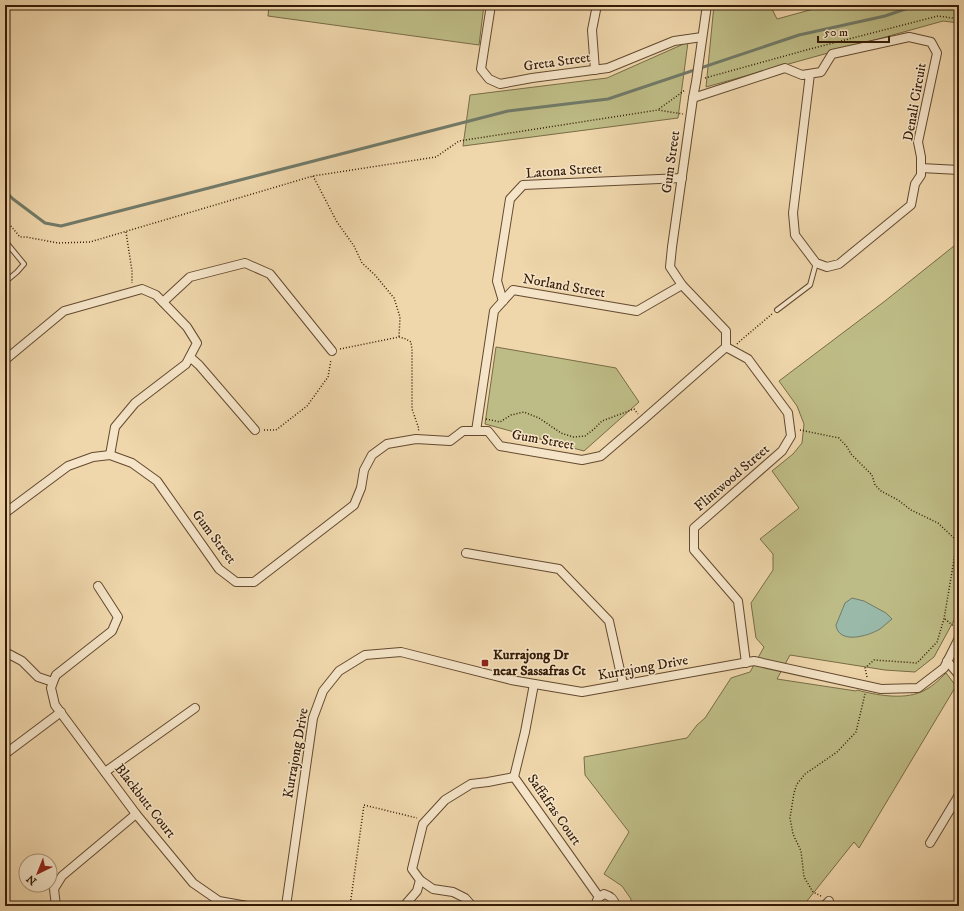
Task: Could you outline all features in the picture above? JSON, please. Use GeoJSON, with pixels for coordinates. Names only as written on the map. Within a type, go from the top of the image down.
{"type":"FeatureCollection","features":[{"type":"Feature","properties":{"kind":"street","name":"Greta Street"},"geometry":{"type":"LineString","coordinates":[[492,5],[481,69],[488,79],[500,84],[532,78],[608,68],[674,41],[702,37]]}},
{"type":"Feature","properties":{"kind":"street"},"geometry":{"type":"LineString","coordinates":[[595,70],[592,30],[597,5]]}},
{"type":"Feature","properties":{"kind":"street","name":"Gum Street"},"geometry":{"type":"LineString","coordinates":[[5,513],[68,466],[94,457],[110,455],[132,463],[157,481],[220,569],[236,582],[254,582],[354,505],[361,488],[364,470],[372,455],[387,444],[416,439],[450,441],[463,431],[488,431],[500,446],[582,460],[601,456],[729,349],[726,331],[682,285],[670,267],[693,98],[697,80],[706,5]]}},
{"type":"Feature","properties":{"kind":"street","name":"Denali Circuit"},"geometry":{"type":"LineString","coordinates":[[810,74],[821,72],[832,54],[909,37],[930,42],[937,53],[918,142],[921,157],[921,175],[915,184],[911,204],[840,264],[827,266],[816,263]]}},
{"type":"Feature","properties":{"kind":"street"},"geometry":{"type":"LineString","coordinates":[[693,98],[785,68],[802,75],[810,74],[792,214],[795,235],[816,263]]}},
{"type":"Feature","properties":{"kind":"street"},"geometry":{"type":"LineString","coordinates":[[921,168],[959,170]]}},
{"type":"Feature","properties":{"kind":"street","name":"Latona Street"},"geometry":{"type":"LineString","coordinates":[[503,301],[497,282],[510,199],[523,185],[682,178]]}},
{"type":"Feature","properties":{"kind":"street"},"geometry":{"type":"LineString","coordinates":[[163,302],[190,277],[245,263],[270,274],[332,350]]}},
{"type":"Feature","properties":{"kind":"street","name":"Norland Street"},"geometry":{"type":"LineString","coordinates":[[476,431],[494,311],[513,290],[637,311],[682,285]]}},
{"type":"Feature","properties":{"kind":"street"},"geometry":{"type":"LineString","coordinates":[[5,360],[64,311],[142,289],[156,295],[187,327],[197,344],[186,364],[135,403],[116,427],[110,455]]}},
{"type":"Feature","properties":{"kind":"street"},"geometry":{"type":"LineString","coordinates":[[729,349],[748,359],[788,413],[790,428]]}},
{"type":"Feature","properties":{"kind":"street"},"geometry":{"type":"LineString","coordinates":[[190,357],[199,365],[255,430]]}},
{"type":"Feature","properties":{"kind":"street","name":"Flintwood Street"},"geometry":{"type":"LineString","coordinates":[[746,663],[738,601],[694,550],[694,528],[782,451],[791,436],[790,428]]}},
{"type":"Feature","properties":{"kind":"street"},"geometry":{"type":"LineString","coordinates":[[466,553],[559,569],[609,621],[623,684]]}},
{"type":"Feature","properties":{"kind":"street"},"geometry":{"type":"LineString","coordinates":[[5,652],[22,661],[38,678],[55,679],[112,631],[118,618],[98,586]]}},
{"type":"Feature","properties":{"kind":"street","name":"Kurrajong Drive"},"geometry":{"type":"LineString","coordinates":[[286,906],[313,718],[323,691],[339,671],[365,655],[401,652],[511,680],[582,692],[754,661],[881,689],[918,688],[944,668],[959,638]]}},
{"type":"Feature","properties":{"kind":"street"},"geometry":{"type":"LineString","coordinates":[[947,661],[959,675]]}},
{"type":"Feature","properties":{"kind":"street","name":"Blackbutt Court"},"geometry":{"type":"LineString","coordinates":[[55,679],[51,688],[55,705],[136,814],[193,883],[219,901],[247,906]]}},
{"type":"Feature","properties":{"kind":"street","name":"Saffafras Court"},"geometry":{"type":"LineString","coordinates":[[534,684],[525,732],[514,777],[599,896]]}},
{"type":"Feature","properties":{"kind":"street"},"geometry":{"type":"LineString","coordinates":[[105,772],[195,708]]}},
{"type":"Feature","properties":{"kind":"street"},"geometry":{"type":"LineString","coordinates":[[5,754],[60,712]]}},
{"type":"Feature","properties":{"kind":"street"},"geometry":{"type":"LineString","coordinates":[[472,906],[466,898],[453,892],[433,889],[420,880],[412,869],[423,824],[445,800],[471,784],[514,777]]}},
{"type":"Feature","properties":{"kind":"street"},"geometry":{"type":"LineString","coordinates":[[930,843],[959,795]]}},
{"type":"Feature","properties":{"kind":"street"},"geometry":{"type":"LineString","coordinates":[[56,906],[54,889],[62,876],[136,814]]}},
{"type":"Feature","properties":{"kind":"street"},"geometry":{"type":"LineString","coordinates":[[404,906],[417,891],[420,880]]}},
{"type":"Feature","properties":{"kind":"street"},"geometry":{"type":"LineString","coordinates":[[596,906],[599,896],[604,894],[610,896],[614,900],[616,906]]}},
{"type":"Feature","properties":{"kind":"lane"},"geometry":{"type":"LineString","coordinates":[[5,242],[24,264],[5,282]]}},
{"type":"Feature","properties":{"kind":"lane"},"geometry":{"type":"LineString","coordinates":[[777,310],[810,285],[816,263]]}},
{"type":"Feature","properties":{"kind":"path"},"geometry":{"type":"LineString","coordinates":[[658,110],[697,80],[938,16],[959,19]]}},
{"type":"Feature","properties":{"kind":"path"},"geometry":{"type":"LineString","coordinates":[[5,219],[20,237],[58,243],[90,242],[313,176],[436,157],[459,141],[658,110],[691,115]]}},
{"type":"Feature","properties":{"kind":"path"},"geometry":{"type":"LineString","coordinates":[[313,176],[337,222],[354,246],[362,263],[375,275],[394,298],[400,317],[399,337]]}},
{"type":"Feature","properties":{"kind":"path"},"geometry":{"type":"LineString","coordinates":[[126,232],[132,271],[132,292]]}},
{"type":"Feature","properties":{"kind":"path"},"geometry":{"type":"LineString","coordinates":[[729,349],[777,310]]}},
{"type":"Feature","properties":{"kind":"path"},"geometry":{"type":"LineString","coordinates":[[255,430],[276,430],[307,406],[328,377],[332,350],[399,337],[411,342],[412,409],[419,429],[416,439]]}},
{"type":"Feature","properties":{"kind":"path"},"geometry":{"type":"LineString","coordinates":[[478,417],[500,422],[511,415],[524,412],[539,418],[561,433],[573,437],[585,436],[594,430],[602,421],[634,409],[643,420]]}},
{"type":"Feature","properties":{"kind":"path"},"geometry":{"type":"LineString","coordinates":[[790,428],[839,438],[851,454],[872,475],[874,485],[911,510],[938,523],[956,540],[956,548],[944,619],[937,642],[918,663],[874,660],[865,668],[868,686],[856,732],[837,752],[805,774],[797,784],[790,818],[793,834],[802,851],[804,877],[813,892],[826,904]]}},
{"type":"Feature","properties":{"kind":"path"},"geometry":{"type":"LineString","coordinates":[[956,548],[959,545]]}},
{"type":"Feature","properties":{"kind":"path"},"geometry":{"type":"LineString","coordinates":[[944,619],[959,630]]}},
{"type":"Feature","properties":{"kind":"path"},"geometry":{"type":"LineString","coordinates":[[350,906],[364,805],[427,820]]}},
{"type":"Feature","properties":{"kind":"shaded area"},"geometry":{"type":"Polygon","coordinates":[[[269,5],[484,5],[479,45],[268,16],[269,5]]]}},
{"type":"Feature","properties":{"kind":"shaded area"},"geometry":{"type":"Polygon","coordinates":[[[714,5],[770,5],[777,19],[828,5],[959,5],[959,23],[943,21],[706,87],[714,5]]]}},
{"type":"Feature","properties":{"kind":"shaded area"},"geometry":{"type":"Polygon","coordinates":[[[688,42],[678,118],[463,146],[470,95],[607,78],[688,42]]]}},
{"type":"Feature","properties":{"kind":"shaded area"},"geometry":{"type":"Polygon","coordinates":[[[959,242],[959,611],[934,657],[915,672],[885,670],[790,655],[777,679],[889,696],[906,696],[921,692],[935,684],[946,673],[956,686],[859,848],[854,842],[803,906],[631,906],[631,899],[622,886],[604,874],[629,832],[585,775],[584,757],[687,738],[697,725],[705,718],[731,678],[750,672],[764,647],[756,638],[751,603],[773,570],[773,554],[760,539],[799,508],[772,471],[793,454],[802,443],[804,424],[797,406],[779,381],[885,301],[959,242]]]}},
{"type":"Feature","properties":{"kind":"shaded area"},"geometry":{"type":"Polygon","coordinates":[[[496,347],[616,368],[639,402],[584,451],[485,424],[496,347]]]}},
{"type":"Feature","properties":{"kind":"shaded area"},"geometry":{"type":"Polygon","coordinates":[[[852,598],[864,601],[886,613],[892,619],[880,629],[870,634],[858,637],[847,637],[842,635],[838,631],[836,625],[845,603],[852,598]]]}},
{"type":"Feature","properties":{"kind":"waterway"},"geometry":{"type":"LineString","coordinates":[[5,191],[13,199],[45,223],[61,226],[508,111],[608,99],[799,35],[885,16],[917,5]]}},
{"type":"Feature","properties":{"kind":"place","name":"Kurrajong Dr near Sassafras Ct"},"geometry":{"type":"Point","coordinates":[485,663]}}]}
